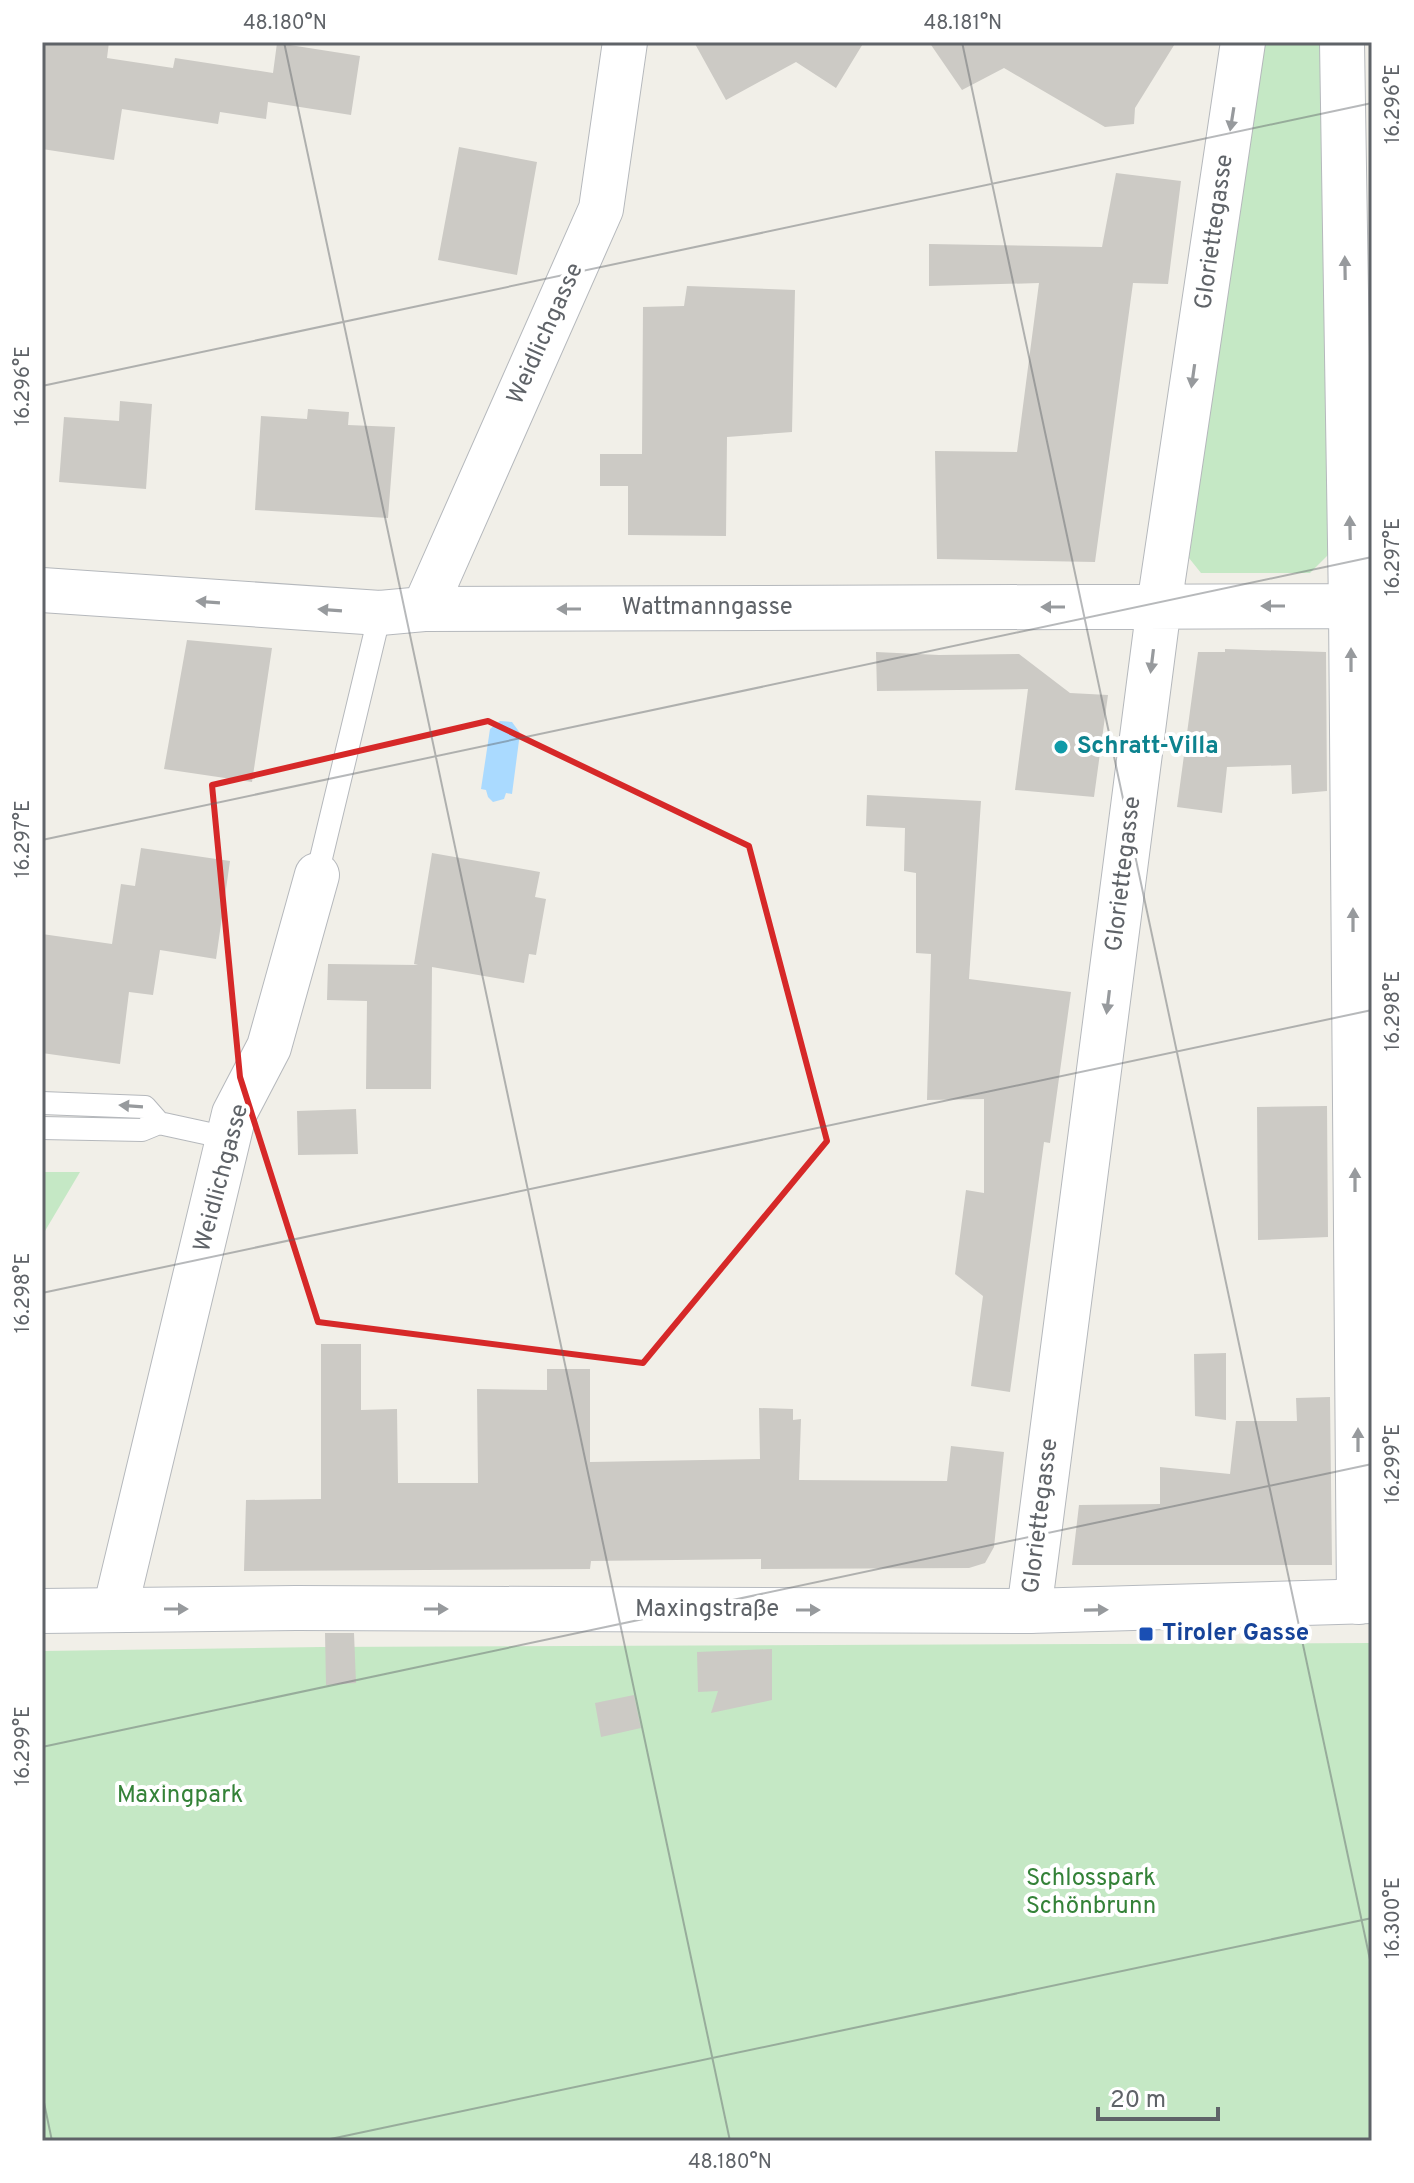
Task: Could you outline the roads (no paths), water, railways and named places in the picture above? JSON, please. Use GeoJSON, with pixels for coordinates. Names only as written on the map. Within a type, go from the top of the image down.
{"type":"FeatureCollection","features":[{"type":"Feature","properties":{"kind":"street","name":"Gloriettegasse"},"geometry":{"type":"LineString","coordinates":[[1029,1611],[1159,606],[1243,42]]}},
{"type":"Feature","properties":{"kind":"street"},"geometry":{"type":"LineString","coordinates":[[1342,42],[1361,606],[1366,1602]]}},
{"type":"Feature","properties":{"kind":"street","name":"Weidlichgasse"},"geometry":{"type":"LineString","coordinates":[[424,609],[601,209],[614,44]]}},
{"type":"Feature","properties":{"kind":"street","name":"Wattmanngasse"},"geometry":{"type":"LineString","coordinates":[[42,590],[380,613],[424,609],[1361,606]]}},
{"type":"Feature","properties":{"kind":"street","name":"Weidlichgasse"},"geometry":{"type":"LineString","coordinates":[[115,1610],[234,1114],[269,1047],[317,875]]}},
{"type":"Feature","properties":{"kind":"street","name":"Maxingstraße"},"geometry":{"type":"LineString","coordinates":[[42,1611],[1029,1611],[1366,1602]]}},
{"type":"Feature","properties":{"kind":"lane","name":"Weidlichgasse"},"geometry":{"type":"LineString","coordinates":[[317,875],[380,613]]}},
{"type":"Feature","properties":{"kind":"lane"},"geometry":{"type":"LineString","coordinates":[[42,1103],[145,1107],[159,1123]]}},
{"type":"Feature","properties":{"kind":"lane"},"geometry":{"type":"LineString","coordinates":[[42,1128],[142,1130],[159,1123],[228,1138]]}},
{"type":"Feature","properties":{"kind":"water"},"geometry":{"type":"Polygon","coordinates":[[[500,721],[512,722],[520,733],[512,794],[506,793],[504,799],[493,802],[486,790],[481,789],[490,729],[500,721]]]}},
{"type":"Feature","properties":{"kind":"place","name":"Schratt-Villa"},"geometry":{"type":"Point","coordinates":[1061,747]}},
{"type":"Feature","properties":{"kind":"place","name":"Tiroler Gasse"},"geometry":{"type":"Point","coordinates":[1146,1634]}},
{"type":"Feature","properties":{"kind":"park label","name":"Maxingpark"},"geometry":{"type":"Point","coordinates":[180,1796]}},
{"type":"Feature","properties":{"kind":"park label","name":"Schlosspark Schönbrunn"},"geometry":{"type":"Point","coordinates":[1091,1893]}}]}
